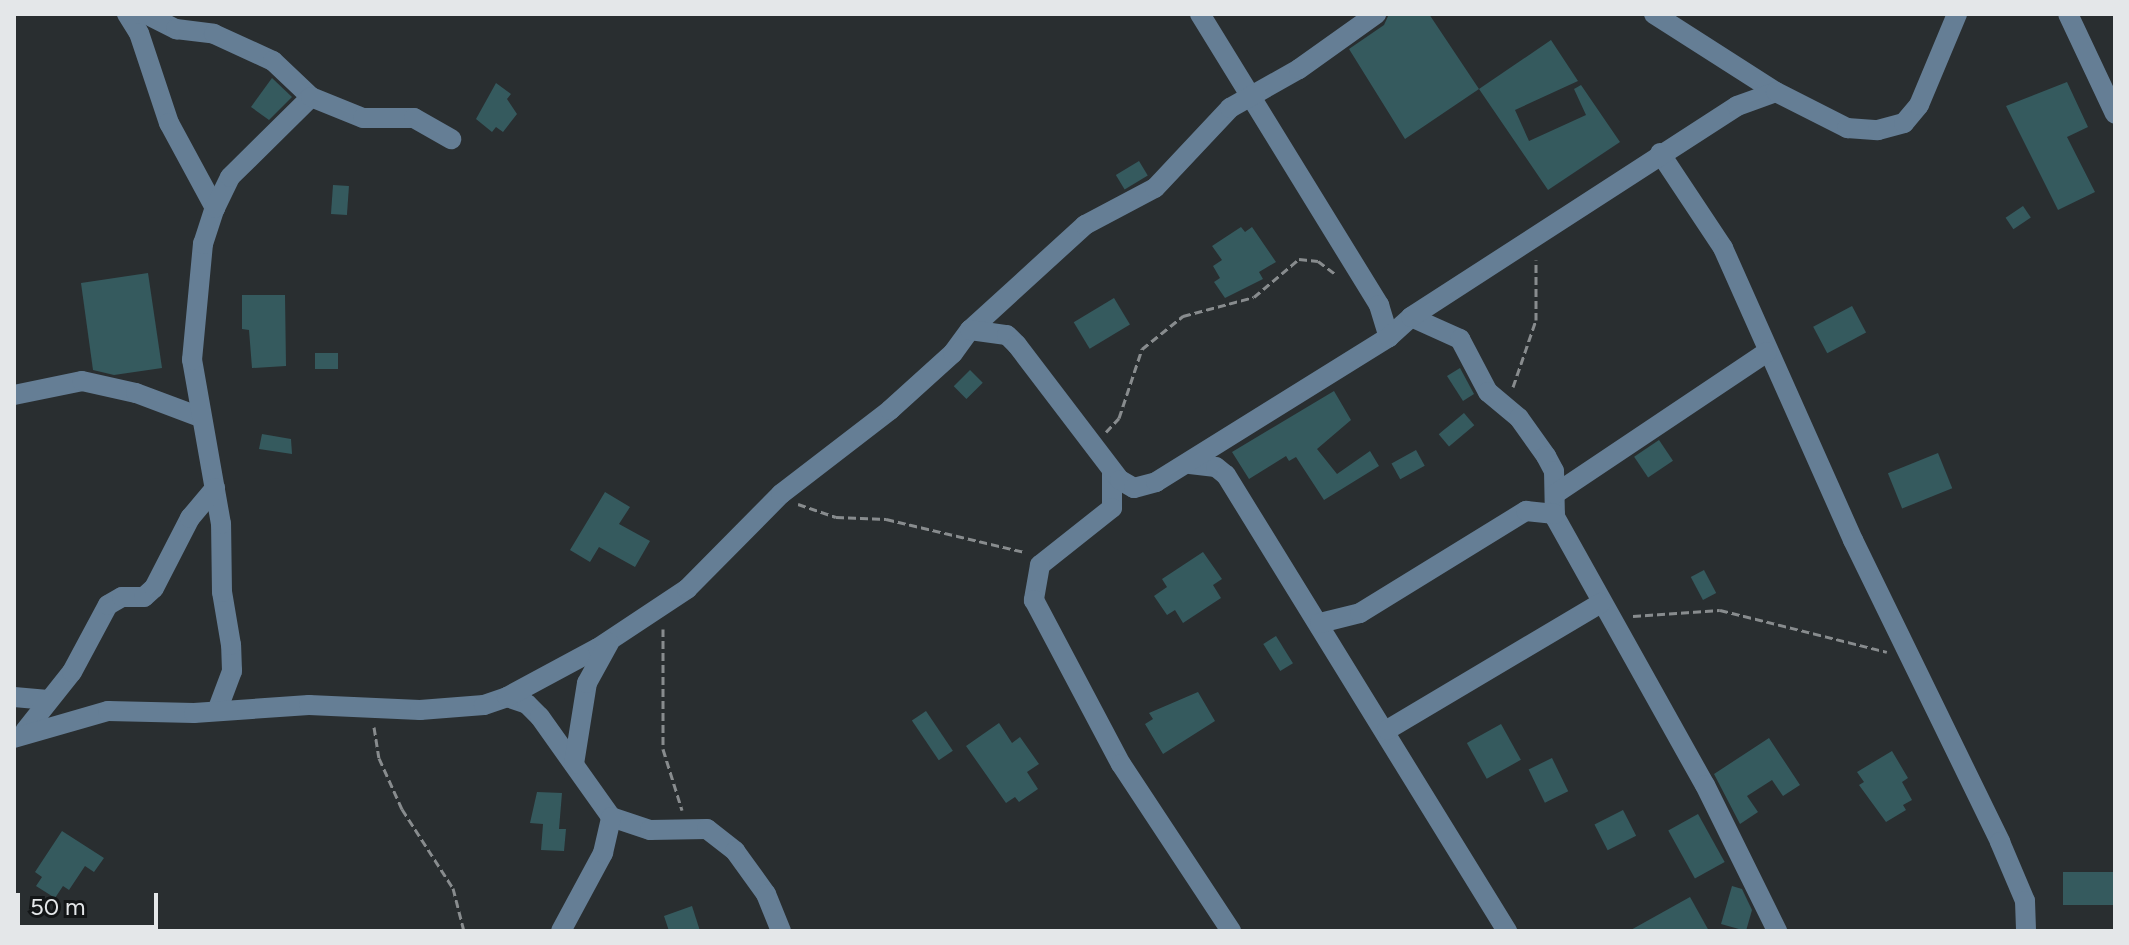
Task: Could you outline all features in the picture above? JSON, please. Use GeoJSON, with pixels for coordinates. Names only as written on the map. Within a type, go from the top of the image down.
{"type":"FeatureCollection","features":[{"type":"Feature","properties":{"kind":"street"},"geometry":{"type":"LineString","coordinates":[[127,14],[139,33],[169,123],[215,208]]}},
{"type":"Feature","properties":{"kind":"street"},"geometry":{"type":"LineString","coordinates":[[146,14],[176,29],[214,34],[273,61],[311,97],[363,118],[414,118],[451,139]]}},
{"type":"Feature","properties":{"kind":"street"},"geometry":{"type":"LineString","coordinates":[[1200,14],[1379,305],[1389,337]]}},
{"type":"Feature","properties":{"kind":"street"},"geometry":{"type":"LineString","coordinates":[[18,736],[108,711],[217,711],[309,705],[366,709],[446,708],[507,697],[612,639],[663,606],[713,566],[781,494],[890,410],[953,353],[970,330],[1085,225],[1155,188],[1209,128],[1252,94],[1299,69],[1376,14]]}},
{"type":"Feature","properties":{"kind":"street"},"geometry":{"type":"LineString","coordinates":[[1654,14],[1776,92],[1847,128],[1878,130],[1904,123],[1919,105],[1957,14]]}},
{"type":"Feature","properties":{"kind":"street"},"geometry":{"type":"LineString","coordinates":[[2068,14],[2115,114]]}},
{"type":"Feature","properties":{"kind":"street"},"geometry":{"type":"LineString","coordinates":[[970,330],[1007,335],[1112,471],[1134,488],[1190,464],[1389,337],[1411,317],[1539,237],[1660,153],[1737,106],[1776,92]]}},
{"type":"Feature","properties":{"kind":"street"},"geometry":{"type":"LineString","coordinates":[[217,711],[232,671],[215,488],[192,360],[203,244],[230,177],[311,97]]}},
{"type":"Feature","properties":{"kind":"street"},"geometry":{"type":"LineString","coordinates":[[1660,153],[1723,248],[1767,352],[2014,874],[2025,901],[2026,931]]}},
{"type":"Feature","properties":{"kind":"street"},"geometry":{"type":"LineString","coordinates":[[1411,317],[1460,339],[1488,392],[1510,411],[1546,456],[1554,471],[1555,504],[1605,610],[1705,785],[1777,931]]}},
{"type":"Feature","properties":{"kind":"street"},"geometry":{"type":"LineString","coordinates":[[1320,623],[1360,613],[1526,511],[1555,504],[1767,352]]}},
{"type":"Feature","properties":{"kind":"street"},"geometry":{"type":"LineString","coordinates":[[14,395],[82,381],[136,393],[200,417]]}},
{"type":"Feature","properties":{"kind":"street"},"geometry":{"type":"LineString","coordinates":[[1190,464],[1216,467],[1226,475],[1387,730],[1507,931]]}},
{"type":"Feature","properties":{"kind":"street"},"geometry":{"type":"LineString","coordinates":[[1112,471],[1115,496],[1107,517],[1040,565],[1034,600],[1076,687],[1231,931]]}},
{"type":"Feature","properties":{"kind":"street"},"geometry":{"type":"LineString","coordinates":[[18,736],[72,672],[108,605],[122,597],[144,597],[154,588],[190,518],[215,488]]}},
{"type":"Feature","properties":{"kind":"street"},"geometry":{"type":"LineString","coordinates":[[1387,730],[1605,610]]}},
{"type":"Feature","properties":{"kind":"street"},"geometry":{"type":"LineString","coordinates":[[574,764],[587,683],[612,639]]}},
{"type":"Feature","properties":{"kind":"street"},"geometry":{"type":"LineString","coordinates":[[14,697],[48,700]]}},
{"type":"Feature","properties":{"kind":"street"},"geometry":{"type":"LineString","coordinates":[[507,697],[527,704],[611,817],[650,830],[707,829],[735,851],[766,894],[781,931]]}},
{"type":"Feature","properties":{"kind":"street"},"geometry":{"type":"LineString","coordinates":[[561,931],[603,853],[611,817]]}},
{"type":"Feature","properties":{"kind":"path"},"geometry":{"type":"LineString","coordinates":[[1510,411],[1536,320],[1532,273],[1539,237]]}},
{"type":"Feature","properties":{"kind":"path"},"geometry":{"type":"LineString","coordinates":[[1095,448],[1119,418],[1142,349],[1158,333],[1193,312],[1254,297],[1299,259],[1318,261],[1338,277]]}},
{"type":"Feature","properties":{"kind":"path"},"geometry":{"type":"LineString","coordinates":[[781,494],[836,517],[886,519],[1048,558]]}},
{"type":"Feature","properties":{"kind":"path"},"geometry":{"type":"LineString","coordinates":[[663,606],[663,749],[667,773],[680,808],[707,829]]}},
{"type":"Feature","properties":{"kind":"path"},"geometry":{"type":"LineString","coordinates":[[1605,610],[1720,610],[1882,652],[1909,653]]}},
{"type":"Feature","properties":{"kind":"path"},"geometry":{"type":"LineString","coordinates":[[366,709],[379,758],[402,809],[453,888],[464,931]]}},
{"type":"Feature","properties":{"kind":"building"},"geometry":{"type":"Polygon","coordinates":[[[1389,14],[1429,14],[1479,89],[1405,139],[1349,49],[1384,25],[1389,14]]]}},
{"type":"Feature","properties":{"kind":"building"},"geometry":{"type":"Polygon","coordinates":[[[1551,40],[1578,81],[1515,110],[1529,141],[1586,115],[1574,89],[1581,85],[1620,142],[1548,190],[1479,89],[1551,40]]]}},
{"type":"Feature","properties":{"kind":"building"},"geometry":{"type":"Polygon","coordinates":[[[272,78],[292,97],[269,120],[251,107],[272,78]]]}},
{"type":"Feature","properties":{"kind":"building"},"geometry":{"type":"Polygon","coordinates":[[[2067,82],[2088,127],[2067,137],[2095,192],[2058,210],[2006,106],[2067,82]]]}},
{"type":"Feature","properties":{"kind":"building"},"geometry":{"type":"Polygon","coordinates":[[[496,83],[511,94],[507,99],[517,114],[503,132],[496,127],[492,132],[476,119],[496,83]]]}},
{"type":"Feature","properties":{"kind":"building"},"geometry":{"type":"Polygon","coordinates":[[[1139,161],[1148,176],[1125,189],[1116,175],[1139,161]]]}},
{"type":"Feature","properties":{"kind":"building"},"geometry":{"type":"Polygon","coordinates":[[[333,185],[349,186],[347,215],[331,214],[333,185]]]}},
{"type":"Feature","properties":{"kind":"building"},"geometry":{"type":"Polygon","coordinates":[[[2023,206],[2031,218],[2013,229],[2006,218],[2023,206]]]}},
{"type":"Feature","properties":{"kind":"building"},"geometry":{"type":"Polygon","coordinates":[[[1241,227],[1245,232],[1252,227],[1276,262],[1259,272],[1263,279],[1225,298],[1214,282],[1220,278],[1213,266],[1222,260],[1212,246],[1241,227]]]}},
{"type":"Feature","properties":{"kind":"building"},"geometry":{"type":"Polygon","coordinates":[[[148,273],[162,368],[114,375],[93,370],[81,283],[148,273]]]}},
{"type":"Feature","properties":{"kind":"building"},"geometry":{"type":"Polygon","coordinates":[[[242,295],[285,295],[286,366],[252,368],[249,330],[242,329],[242,295]]]}},
{"type":"Feature","properties":{"kind":"building"},"geometry":{"type":"Polygon","coordinates":[[[1114,298],[1130,325],[1090,349],[1074,322],[1114,298]]]}},
{"type":"Feature","properties":{"kind":"building"},"geometry":{"type":"Polygon","coordinates":[[[1852,306],[1866,332],[1827,353],[1813,327],[1852,306]]]}},
{"type":"Feature","properties":{"kind":"building"},"geometry":{"type":"Polygon","coordinates":[[[315,353],[338,353],[338,369],[315,369],[315,353]]]}},
{"type":"Feature","properties":{"kind":"building"},"geometry":{"type":"Polygon","coordinates":[[[1460,368],[1474,394],[1463,401],[1447,376],[1460,368]]]}},
{"type":"Feature","properties":{"kind":"building"},"geometry":{"type":"Polygon","coordinates":[[[970,370],[983,383],[966,399],[954,386],[970,370]]]}},
{"type":"Feature","properties":{"kind":"building"},"geometry":{"type":"Polygon","coordinates":[[[1334,391],[1351,420],[1317,449],[1337,474],[1370,451],[1379,466],[1324,500],[1296,457],[1289,461],[1286,456],[1249,479],[1232,452],[1334,391]]]}},
{"type":"Feature","properties":{"kind":"building"},"geometry":{"type":"Polygon","coordinates":[[[1464,413],[1474,425],[1449,446],[1439,434],[1464,413]]]}},
{"type":"Feature","properties":{"kind":"building"},"geometry":{"type":"Polygon","coordinates":[[[262,434],[291,439],[292,454],[259,449],[262,434]]]}},
{"type":"Feature","properties":{"kind":"building"},"geometry":{"type":"Polygon","coordinates":[[[1659,440],[1673,461],[1648,478],[1634,457],[1659,440]]]}},
{"type":"Feature","properties":{"kind":"building"},"geometry":{"type":"Polygon","coordinates":[[[1416,450],[1425,466],[1400,479],[1392,464],[1416,450]]]}},
{"type":"Feature","properties":{"kind":"building"},"geometry":{"type":"Polygon","coordinates":[[[1938,453],[1952,488],[1902,508],[1888,473],[1938,453]]]}},
{"type":"Feature","properties":{"kind":"building"},"geometry":{"type":"Polygon","coordinates":[[[605,492],[630,507],[619,524],[650,541],[635,567],[599,547],[590,562],[570,550],[605,492]]]}},
{"type":"Feature","properties":{"kind":"building"},"geometry":{"type":"Polygon","coordinates":[[[1203,552],[1222,579],[1213,585],[1221,598],[1183,623],[1175,610],[1167,615],[1154,596],[1167,587],[1162,579],[1203,552]]]}},
{"type":"Feature","properties":{"kind":"building"},"geometry":{"type":"Polygon","coordinates":[[[1704,570],[1716,593],[1703,600],[1691,577],[1704,570]]]}},
{"type":"Feature","properties":{"kind":"building"},"geometry":{"type":"Polygon","coordinates":[[[1276,636],[1293,663],[1280,671],[1263,644],[1276,636]]]}},
{"type":"Feature","properties":{"kind":"building"},"geometry":{"type":"Polygon","coordinates":[[[1198,692],[1215,721],[1163,754],[1145,724],[1153,719],[1149,713],[1198,692]]]}},
{"type":"Feature","properties":{"kind":"building"},"geometry":{"type":"Polygon","coordinates":[[[926,711],[953,751],[939,760],[912,721],[926,711]]]}},
{"type":"Feature","properties":{"kind":"building"},"geometry":{"type":"Polygon","coordinates":[[[999,723],[1012,743],[1020,737],[1039,764],[1027,772],[1038,789],[1019,802],[1015,797],[1006,803],[966,746],[999,723]]]}},
{"type":"Feature","properties":{"kind":"building"},"geometry":{"type":"Polygon","coordinates":[[[1501,724],[1521,760],[1487,779],[1467,743],[1501,724]]]}},
{"type":"Feature","properties":{"kind":"building"},"geometry":{"type":"Polygon","coordinates":[[[1769,738],[1800,785],[1783,796],[1772,780],[1747,796],[1758,812],[1740,824],[1714,774],[1769,738]]]}},
{"type":"Feature","properties":{"kind":"building"},"geometry":{"type":"Polygon","coordinates":[[[1892,751],[1908,778],[1902,782],[1912,800],[1903,805],[1906,810],[1886,822],[1859,785],[1864,782],[1857,772],[1892,751]]]}},
{"type":"Feature","properties":{"kind":"building"},"geometry":{"type":"Polygon","coordinates":[[[1552,758],[1568,791],[1545,803],[1529,769],[1552,758]]]}},
{"type":"Feature","properties":{"kind":"building"},"geometry":{"type":"Polygon","coordinates":[[[537,792],[562,793],[559,829],[566,829],[564,851],[541,850],[543,824],[530,823],[537,792]]]}},
{"type":"Feature","properties":{"kind":"building"},"geometry":{"type":"Polygon","coordinates":[[[1623,810],[1636,836],[1608,850],[1594,825],[1623,810]]]}},
{"type":"Feature","properties":{"kind":"building"},"geometry":{"type":"Polygon","coordinates":[[[1698,814],[1725,862],[1695,879],[1668,830],[1698,814]]]}},
{"type":"Feature","properties":{"kind":"building"},"geometry":{"type":"Polygon","coordinates":[[[62,831],[104,858],[94,872],[85,866],[69,890],[63,886],[55,898],[36,886],[42,877],[35,872],[62,831]]]}},
{"type":"Feature","properties":{"kind":"building"},"geometry":{"type":"Polygon","coordinates":[[[2063,872],[2115,872],[2115,905],[2063,905],[2063,872]]]}},
{"type":"Feature","properties":{"kind":"building"},"geometry":{"type":"Polygon","coordinates":[[[1732,886],[1742,889],[1752,910],[1746,931],[1721,924],[1732,886]]]}},
{"type":"Feature","properties":{"kind":"building"},"geometry":{"type":"Polygon","coordinates":[[[1690,897],[1709,931],[1629,931],[1690,897]]]}},
{"type":"Feature","properties":{"kind":"building"},"geometry":{"type":"Polygon","coordinates":[[[692,906],[700,931],[669,931],[664,916],[692,906]]]}}]}
